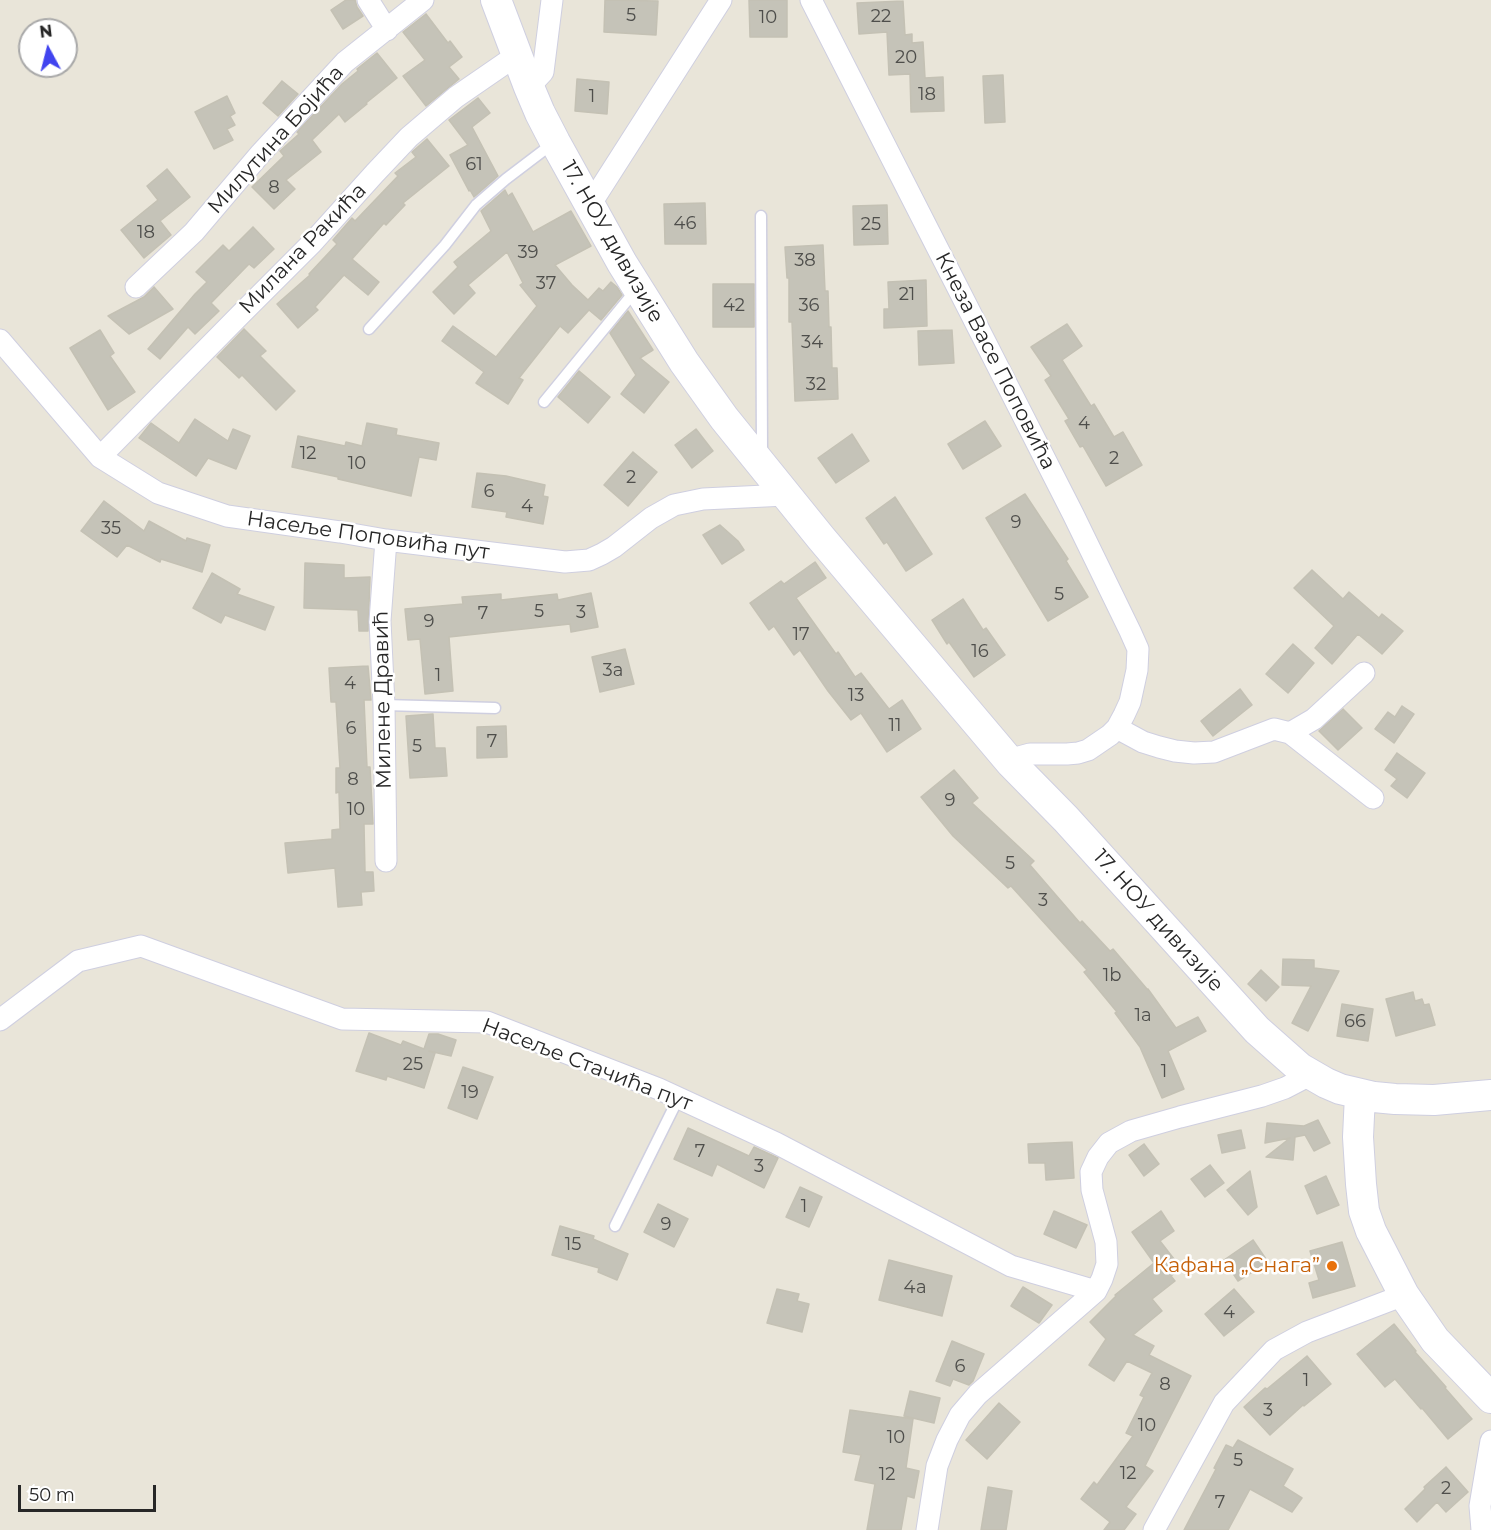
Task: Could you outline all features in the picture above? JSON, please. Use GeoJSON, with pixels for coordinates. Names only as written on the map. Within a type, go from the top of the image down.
{"type":"FeatureCollection","features":[{"type":"Feature","properties":{"kind":"street"},"geometry":{"type":"LineString","coordinates":[[368,0],[387,30]]}},
{"type":"Feature","properties":{"kind":"street","name":"Милутина Бојића"},"geometry":{"type":"LineString","coordinates":[[136,287],[194,232],[261,153],[345,62],[423,0]]}},
{"type":"Feature","properties":{"kind":"street","name":"17. НОУ дивизије"},"geometry":{"type":"LineString","coordinates":[[496,0],[529,87],[555,142],[637,288],[684,362],[786,495],[1011,763],[1066,819],[1257,1030],[1287,1058],[1310,1075],[1340,1089],[1360,1095],[1395,1099],[1434,1100],[1491,1095]]}},
{"type":"Feature","properties":{"kind":"street"},"geometry":{"type":"LineString","coordinates":[[529,87],[543,72],[552,0]]}},
{"type":"Feature","properties":{"kind":"street"},"geometry":{"type":"LineString","coordinates":[[590,205],[721,0]]}},
{"type":"Feature","properties":{"kind":"street","name":"Кнеза Васе Поповића"},"geometry":{"type":"LineString","coordinates":[[811,0],[1073,514],[1136,644],[1138,657],[1135,684],[1117,728]]}},
{"type":"Feature","properties":{"kind":"street","name":"Милана Ракића"},"geometry":{"type":"LineString","coordinates":[[100,457],[312,243],[375,172],[410,137],[456,97],[517,55]]}},
{"type":"Feature","properties":{"kind":"street","name":"Насеље Поповића пут"},"geometry":{"type":"LineString","coordinates":[[0,340],[100,457],[158,493],[227,516],[386,540],[565,562],[589,560],[614,547],[651,518],[674,505],[703,499],[786,495]]}},
{"type":"Feature","properties":{"kind":"street","name":"Милене Дравић"},"geometry":{"type":"LineString","coordinates":[[386,540],[380,621],[384,705],[386,861]]}},
{"type":"Feature","properties":{"kind":"street"},"geometry":{"type":"LineString","coordinates":[[1290,733],[1314,719],[1364,673]]}},
{"type":"Feature","properties":{"kind":"street"},"geometry":{"type":"LineString","coordinates":[[1011,763],[1019,757],[1030,754],[1067,754],[1088,750],[1117,728],[1143,742],[1175,751],[1194,753],[1214,752],[1274,729],[1290,733],[1373,798]]}},
{"type":"Feature","properties":{"kind":"street","name":"Насеље Стачића пут"},"geometry":{"type":"LineString","coordinates":[[0,1020],[78,961],[141,946],[342,1019],[487,1022],[659,1089],[776,1143],[1011,1266],[1096,1291]]}},
{"type":"Feature","properties":{"kind":"street"},"geometry":{"type":"LineString","coordinates":[[927,1530],[937,1466],[960,1415],[978,1394],[1096,1291],[1107,1264],[1106,1242],[1092,1190],[1091,1172],[1098,1156],[1109,1143],[1131,1131],[1262,1096],[1285,1088],[1310,1075]]}},
{"type":"Feature","properties":{"kind":"street"},"geometry":{"type":"LineString","coordinates":[[1360,1095],[1358,1137],[1361,1184],[1364,1211],[1371,1232],[1404,1295],[1435,1340],[1491,1398]]}},
{"type":"Feature","properties":{"kind":"street"},"geometry":{"type":"LineString","coordinates":[[1154,1530],[1224,1403],[1274,1350],[1306,1332],[1404,1295]]}},
{"type":"Feature","properties":{"kind":"street"},"geometry":{"type":"LineString","coordinates":[[1482,1530],[1480,1506],[1491,1441]]}},
{"type":"Feature","properties":{"kind":"lane"},"geometry":{"type":"LineString","coordinates":[[369,329],[445,245],[476,205],[555,142]]}},
{"type":"Feature","properties":{"kind":"lane"},"geometry":{"type":"LineString","coordinates":[[761,216],[762,465]]}},
{"type":"Feature","properties":{"kind":"lane"},"geometry":{"type":"LineString","coordinates":[[544,402],[637,288]]}},
{"type":"Feature","properties":{"kind":"lane"},"geometry":{"type":"LineString","coordinates":[[384,705],[495,708]]}},
{"type":"Feature","properties":{"kind":"lane"},"geometry":{"type":"LineString","coordinates":[[615,1226],[678,1099]]}},
{"type":"Feature","properties":{"kind":"building"},"geometry":{"type":"Polygon","coordinates":[[[346,0],[355,0],[363,16],[343,29],[331,10],[346,0]]]}},
{"type":"Feature","properties":{"kind":"building"},"geometry":{"type":"Polygon","coordinates":[[[605,0],[658,1],[656,35],[604,32],[605,0]]]}},
{"type":"Feature","properties":{"kind":"building"},"geometry":{"type":"Polygon","coordinates":[[[749,0],[787,0],[787,37],[750,37],[749,0]]]}},
{"type":"Feature","properties":{"kind":"building"},"geometry":{"type":"Polygon","coordinates":[[[903,1],[905,35],[912,34],[912,43],[923,42],[925,78],[943,77],[944,111],[911,112],[910,74],[889,75],[887,32],[859,34],[857,3],[903,1]]]}},
{"type":"Feature","properties":{"kind":"building"},"geometry":{"type":"Polygon","coordinates":[[[426,14],[462,57],[449,67],[459,79],[426,106],[403,76],[425,60],[403,32],[426,14]]]}},
{"type":"Feature","properties":{"kind":"building"},"geometry":{"type":"Polygon","coordinates":[[[377,53],[397,78],[345,122],[339,114],[312,140],[321,152],[286,180],[295,189],[274,209],[252,187],[284,156],[280,151],[299,134],[297,132],[342,84],[358,71],[357,69],[377,53]]]}},
{"type":"Feature","properties":{"kind":"building"},"geometry":{"type":"Polygon","coordinates":[[[1003,75],[1005,122],[985,123],[983,76],[1003,75]]]}},
{"type":"Feature","properties":{"kind":"building"},"geometry":{"type":"Polygon","coordinates":[[[577,79],[609,82],[607,114],[575,111],[577,79]]]}},
{"type":"Feature","properties":{"kind":"building"},"geometry":{"type":"Polygon","coordinates":[[[282,81],[298,94],[278,116],[263,103],[282,81]]]}},
{"type":"Feature","properties":{"kind":"building"},"geometry":{"type":"Polygon","coordinates":[[[227,96],[235,113],[230,116],[235,125],[227,129],[233,140],[214,149],[195,112],[227,96]]]}},
{"type":"Feature","properties":{"kind":"building"},"geometry":{"type":"Polygon","coordinates":[[[478,98],[490,113],[472,127],[498,176],[474,197],[450,155],[468,145],[449,120],[478,98]]]}},
{"type":"Feature","properties":{"kind":"building"},"geometry":{"type":"Polygon","coordinates":[[[427,139],[449,166],[403,203],[405,205],[386,225],[384,223],[352,259],[379,282],[368,295],[344,275],[315,307],[318,310],[298,328],[277,304],[310,275],[337,244],[333,240],[352,218],[355,221],[398,176],[395,173],[416,157],[412,152],[427,139]]]}},
{"type":"Feature","properties":{"kind":"building"},"geometry":{"type":"Polygon","coordinates":[[[167,169],[190,197],[160,221],[171,235],[144,258],[121,230],[158,200],[147,186],[167,169]]]}},
{"type":"Feature","properties":{"kind":"building"},"geometry":{"type":"Polygon","coordinates":[[[505,190],[508,196],[512,193],[533,232],[571,211],[591,246],[555,265],[588,300],[599,288],[603,291],[611,282],[622,295],[601,320],[589,310],[568,333],[560,326],[519,378],[523,380],[508,404],[476,383],[484,372],[442,341],[453,326],[496,357],[537,306],[520,285],[523,283],[507,252],[468,285],[475,293],[454,314],[433,292],[458,267],[454,262],[491,231],[481,211],[505,190]]]}},
{"type":"Feature","properties":{"kind":"building"},"geometry":{"type":"Polygon","coordinates":[[[705,203],[706,244],[665,244],[664,204],[705,203]]]}},
{"type":"Feature","properties":{"kind":"building"},"geometry":{"type":"Polygon","coordinates":[[[887,205],[888,244],[854,245],[853,206],[887,205]]]}},
{"type":"Feature","properties":{"kind":"building"},"geometry":{"type":"Polygon","coordinates":[[[253,227],[274,249],[254,268],[249,264],[211,303],[219,311],[195,334],[188,327],[160,359],[148,349],[207,282],[196,272],[223,245],[229,251],[253,227]]]}},
{"type":"Feature","properties":{"kind":"building"},"geometry":{"type":"Polygon","coordinates":[[[823,245],[825,291],[828,291],[829,327],[831,327],[832,368],[837,368],[838,399],[795,401],[792,322],[789,322],[789,278],[787,278],[785,247],[823,245]]]}},
{"type":"Feature","properties":{"kind":"building"},"geometry":{"type":"Polygon","coordinates":[[[926,280],[927,326],[884,328],[884,309],[889,309],[888,282],[926,280]]]}},
{"type":"Feature","properties":{"kind":"building"},"geometry":{"type":"Polygon","coordinates":[[[713,284],[754,284],[754,327],[713,327],[713,284]]]}},
{"type":"Feature","properties":{"kind":"building"},"geometry":{"type":"Polygon","coordinates":[[[154,287],[173,309],[129,334],[108,316],[144,297],[154,287]]]}},
{"type":"Feature","properties":{"kind":"building"},"geometry":{"type":"Polygon","coordinates":[[[628,311],[653,350],[640,358],[669,382],[644,413],[621,394],[636,375],[610,333],[628,311]]]}},
{"type":"Feature","properties":{"kind":"building"},"geometry":{"type":"Polygon","coordinates":[[[1067,324],[1082,346],[1062,360],[1091,406],[1094,404],[1114,437],[1123,432],[1142,465],[1106,486],[1083,446],[1080,447],[1065,421],[1069,419],[1045,380],[1051,376],[1031,347],[1067,324]]]}},
{"type":"Feature","properties":{"kind":"building"},"geometry":{"type":"Polygon","coordinates":[[[244,329],[266,351],[260,356],[295,391],[276,410],[242,375],[239,378],[217,357],[244,329]]]}},
{"type":"Feature","properties":{"kind":"building"},"geometry":{"type":"Polygon","coordinates":[[[100,330],[114,353],[110,356],[135,392],[108,410],[70,348],[100,330]]]}},
{"type":"Feature","properties":{"kind":"building"},"geometry":{"type":"Polygon","coordinates":[[[952,330],[954,363],[919,365],[918,331],[952,330]]]}},
{"type":"Feature","properties":{"kind":"building"},"geometry":{"type":"Polygon","coordinates":[[[579,371],[610,397],[588,423],[558,397],[579,371]]]}},
{"type":"Feature","properties":{"kind":"building"},"geometry":{"type":"Polygon","coordinates":[[[195,419],[228,441],[233,429],[250,436],[236,469],[208,458],[196,476],[139,438],[151,423],[179,443],[195,419]]]}},
{"type":"Feature","properties":{"kind":"building"},"geometry":{"type":"Polygon","coordinates":[[[985,421],[1001,446],[963,469],[948,444],[985,421]]]}},
{"type":"Feature","properties":{"kind":"building"},"geometry":{"type":"Polygon","coordinates":[[[367,423],[397,429],[396,435],[439,443],[436,460],[419,457],[411,496],[292,467],[298,436],[345,446],[346,442],[362,446],[367,423]]]}},
{"type":"Feature","properties":{"kind":"building"},"geometry":{"type":"Polygon","coordinates":[[[696,429],[713,451],[692,468],[675,445],[696,429]]]}},
{"type":"Feature","properties":{"kind":"building"},"geometry":{"type":"Polygon","coordinates":[[[852,434],[869,461],[836,483],[818,458],[852,434]]]}},
{"type":"Feature","properties":{"kind":"building"},"geometry":{"type":"Polygon","coordinates":[[[633,452],[657,472],[628,506],[604,485],[633,452]]]}},
{"type":"Feature","properties":{"kind":"building"},"geometry":{"type":"Polygon","coordinates":[[[477,473],[506,476],[545,485],[543,496],[548,497],[543,524],[506,517],[507,512],[472,507],[477,473]]]}},
{"type":"Feature","properties":{"kind":"building"},"geometry":{"type":"Polygon","coordinates":[[[1025,494],[1068,559],[1066,561],[1088,597],[1048,621],[986,518],[1025,494]]]}},
{"type":"Feature","properties":{"kind":"building"},"geometry":{"type":"Polygon","coordinates":[[[895,497],[932,554],[906,571],[887,542],[884,544],[866,518],[895,497]]]}},
{"type":"Feature","properties":{"kind":"building"},"geometry":{"type":"Polygon","coordinates":[[[104,501],[144,531],[149,521],[186,541],[187,538],[210,545],[202,572],[161,559],[160,562],[127,545],[117,557],[81,531],[104,501]]]}},
{"type":"Feature","properties":{"kind":"building"},"geometry":{"type":"Polygon","coordinates":[[[720,525],[738,541],[744,550],[722,564],[703,535],[720,525]]]}},
{"type":"Feature","properties":{"kind":"building"},"geometry":{"type":"Polygon","coordinates":[[[815,562],[826,578],[796,598],[855,677],[861,673],[889,709],[902,700],[921,729],[887,752],[861,713],[851,720],[800,650],[794,655],[774,626],[769,630],[750,603],[781,581],[784,584],[815,562]]]}},
{"type":"Feature","properties":{"kind":"building"},"geometry":{"type":"Polygon","coordinates":[[[305,563],[344,565],[344,578],[370,577],[368,631],[359,631],[358,610],[304,608],[305,563]]]}},
{"type":"Feature","properties":{"kind":"building"},"geometry":{"type":"Polygon","coordinates":[[[1312,570],[1343,599],[1349,592],[1379,618],[1382,614],[1403,631],[1382,654],[1358,634],[1332,664],[1315,648],[1334,626],[1294,588],[1312,570]]]}},
{"type":"Feature","properties":{"kind":"building"},"geometry":{"type":"Polygon","coordinates":[[[212,573],[240,589],[237,594],[274,607],[265,630],[225,615],[221,623],[193,608],[212,573]]]}},
{"type":"Feature","properties":{"kind":"building"},"geometry":{"type":"Polygon","coordinates":[[[591,593],[598,627],[571,632],[570,624],[449,637],[453,691],[425,694],[420,639],[408,640],[405,609],[463,604],[462,597],[501,594],[501,600],[557,594],[558,600],[591,593]]]}},
{"type":"Feature","properties":{"kind":"building"},"geometry":{"type":"Polygon","coordinates":[[[963,599],[983,630],[986,628],[1005,655],[974,677],[949,642],[947,644],[932,620],[963,599]]]}},
{"type":"Feature","properties":{"kind":"building"},"geometry":{"type":"Polygon","coordinates":[[[1293,644],[1314,663],[1288,693],[1266,674],[1293,644]]]}},
{"type":"Feature","properties":{"kind":"building"},"geometry":{"type":"Polygon","coordinates":[[[625,649],[634,684],[600,692],[592,657],[625,649]]]}},
{"type":"Feature","properties":{"kind":"building"},"geometry":{"type":"Polygon","coordinates":[[[368,666],[371,700],[364,700],[367,767],[370,767],[373,824],[364,824],[365,872],[373,872],[374,891],[361,892],[362,905],[338,907],[335,868],[288,873],[285,843],[332,839],[332,830],[340,829],[339,792],[336,793],[336,768],[340,768],[336,702],[331,702],[329,668],[368,666]]]}},
{"type":"Feature","properties":{"kind":"building"},"geometry":{"type":"Polygon","coordinates":[[[1240,689],[1252,705],[1213,736],[1201,721],[1240,689]]]}},
{"type":"Feature","properties":{"kind":"building"},"geometry":{"type":"Polygon","coordinates":[[[1402,706],[1414,714],[1394,743],[1375,729],[1388,712],[1395,717],[1402,706]]]}},
{"type":"Feature","properties":{"kind":"building"},"geometry":{"type":"Polygon","coordinates":[[[1343,709],[1362,728],[1338,750],[1319,731],[1343,709]]]}},
{"type":"Feature","properties":{"kind":"building"},"geometry":{"type":"Polygon","coordinates":[[[433,714],[435,748],[445,748],[447,776],[410,778],[406,716],[433,714]]]}},
{"type":"Feature","properties":{"kind":"building"},"geometry":{"type":"Polygon","coordinates":[[[506,726],[507,757],[477,758],[477,727],[506,726]]]}},
{"type":"Feature","properties":{"kind":"building"},"geometry":{"type":"Polygon","coordinates":[[[1397,753],[1425,773],[1407,798],[1391,786],[1397,779],[1385,770],[1397,753]]]}},
{"type":"Feature","properties":{"kind":"building"},"geometry":{"type":"Polygon","coordinates":[[[954,770],[978,798],[972,803],[1034,861],[1030,865],[1080,923],[1082,921],[1110,951],[1113,949],[1148,989],[1176,1028],[1198,1017],[1206,1031],[1168,1051],[1184,1089],[1162,1098],[1140,1047],[1115,1013],[1117,1012],[1084,972],[1087,970],[1011,886],[1008,888],[953,836],[921,797],[954,770]]]}},
{"type":"Feature","properties":{"kind":"building"},"geometry":{"type":"Polygon","coordinates":[[[1283,959],[1314,960],[1314,968],[1339,971],[1308,1031],[1292,1023],[1311,986],[1282,985],[1283,959]]]}},
{"type":"Feature","properties":{"kind":"building"},"geometry":{"type":"Polygon","coordinates":[[[1261,970],[1279,987],[1266,1001],[1248,984],[1261,970]]]}},
{"type":"Feature","properties":{"kind":"building"},"geometry":{"type":"Polygon","coordinates":[[[1413,992],[1415,1001],[1422,999],[1424,1005],[1429,1004],[1435,1025],[1396,1036],[1386,999],[1413,992]]]}},
{"type":"Feature","properties":{"kind":"building"},"geometry":{"type":"Polygon","coordinates":[[[1342,1004],[1373,1009],[1368,1041],[1337,1036],[1342,1004]]]}},
{"type":"Feature","properties":{"kind":"building"},"geometry":{"type":"Polygon","coordinates":[[[369,1033],[401,1045],[403,1041],[424,1049],[429,1034],[438,1034],[456,1040],[451,1056],[429,1051],[435,1053],[424,1088],[387,1076],[386,1080],[356,1071],[369,1033]]]}},
{"type":"Feature","properties":{"kind":"building"},"geometry":{"type":"Polygon","coordinates":[[[463,1067],[493,1077],[477,1119],[448,1108],[463,1067]]]}},
{"type":"Feature","properties":{"kind":"building"},"geometry":{"type":"Polygon","coordinates":[[[1318,1120],[1330,1143],[1314,1151],[1305,1135],[1295,1137],[1293,1160],[1266,1157],[1290,1138],[1265,1143],[1267,1123],[1304,1126],[1318,1120]]]}},
{"type":"Feature","properties":{"kind":"building"},"geometry":{"type":"Polygon","coordinates":[[[688,1128],[749,1156],[754,1147],[778,1158],[764,1188],[717,1164],[712,1176],[674,1159],[688,1128]]]}},
{"type":"Feature","properties":{"kind":"building"},"geometry":{"type":"Polygon","coordinates":[[[1241,1130],[1245,1148],[1222,1153],[1218,1135],[1241,1130]]]}},
{"type":"Feature","properties":{"kind":"building"},"geometry":{"type":"Polygon","coordinates":[[[1072,1142],[1074,1178],[1046,1180],[1045,1163],[1029,1163],[1028,1144],[1072,1142]]]}},
{"type":"Feature","properties":{"kind":"building"},"geometry":{"type":"Polygon","coordinates":[[[1144,1144],[1159,1164],[1144,1176],[1129,1155],[1144,1144]]]}},
{"type":"Feature","properties":{"kind":"building"},"geometry":{"type":"Polygon","coordinates":[[[1210,1165],[1224,1183],[1205,1197],[1191,1179],[1210,1165]]]}},
{"type":"Feature","properties":{"kind":"building"},"geometry":{"type":"Polygon","coordinates":[[[1250,1171],[1257,1207],[1248,1215],[1227,1190],[1250,1171]]]}},
{"type":"Feature","properties":{"kind":"building"},"geometry":{"type":"Polygon","coordinates":[[[1326,1176],[1339,1205],[1317,1214],[1305,1186],[1326,1176]]]}},
{"type":"Feature","properties":{"kind":"building"},"geometry":{"type":"Polygon","coordinates":[[[800,1187],[822,1197],[809,1227],[786,1217],[800,1187]]]}},
{"type":"Feature","properties":{"kind":"building"},"geometry":{"type":"Polygon","coordinates":[[[658,1204],[688,1219],[674,1247],[644,1232],[658,1204]]]}},
{"type":"Feature","properties":{"kind":"building"},"geometry":{"type":"Polygon","coordinates":[[[1054,1211],[1087,1225],[1076,1248],[1044,1234],[1054,1211]]]}},
{"type":"Feature","properties":{"kind":"building"},"geometry":{"type":"Polygon","coordinates":[[[1161,1211],[1174,1231],[1160,1241],[1181,1268],[1171,1276],[1175,1281],[1152,1299],[1162,1311],[1133,1335],[1154,1346],[1149,1355],[1191,1376],[1145,1466],[1153,1471],[1126,1507],[1136,1514],[1124,1530],[1104,1530],[1110,1522],[1081,1499],[1094,1482],[1097,1485],[1133,1436],[1126,1433],[1144,1397],[1140,1395],[1152,1373],[1127,1361],[1114,1381],[1089,1365],[1106,1339],[1090,1322],[1115,1295],[1154,1263],[1132,1232],[1161,1211]]]}},
{"type":"Feature","properties":{"kind":"building"},"geometry":{"type":"Polygon","coordinates":[[[560,1226],[594,1236],[593,1239],[628,1254],[617,1280],[598,1272],[599,1268],[552,1255],[560,1226]]]}},
{"type":"Feature","properties":{"kind":"building"},"geometry":{"type":"Polygon","coordinates":[[[1253,1240],[1268,1262],[1238,1281],[1224,1260],[1253,1240]]]}},
{"type":"Feature","properties":{"kind":"building","name":"Кафана „Снага”"},"geometry":{"type":"Polygon","coordinates":[[[1342,1242],[1355,1286],[1313,1298],[1309,1283],[1319,1280],[1310,1251],[1342,1242]]]}},
{"type":"Feature","properties":{"kind":"building"},"geometry":{"type":"Polygon","coordinates":[[[889,1260],[952,1276],[942,1316],[879,1300],[889,1260]]]}},
{"type":"Feature","properties":{"kind":"building"},"geometry":{"type":"Polygon","coordinates":[[[1023,1287],[1052,1305],[1039,1323],[1011,1306],[1023,1287]]]}},
{"type":"Feature","properties":{"kind":"building"},"geometry":{"type":"Polygon","coordinates":[[[777,1289],[799,1294],[797,1301],[809,1304],[802,1332],[767,1323],[777,1289]]]}},
{"type":"Feature","properties":{"kind":"building"},"geometry":{"type":"Polygon","coordinates":[[[1234,1289],[1254,1312],[1224,1336],[1205,1314],[1234,1289]]]}},
{"type":"Feature","properties":{"kind":"building"},"geometry":{"type":"Polygon","coordinates":[[[1394,1324],[1472,1419],[1448,1439],[1395,1379],[1385,1387],[1357,1354],[1394,1324]]]}},
{"type":"Feature","properties":{"kind":"building"},"geometry":{"type":"Polygon","coordinates":[[[952,1341],[984,1354],[973,1381],[969,1385],[953,1379],[950,1386],[936,1381],[952,1341]]]}},
{"type":"Feature","properties":{"kind":"building"},"geometry":{"type":"Polygon","coordinates":[[[1307,1356],[1331,1384],[1303,1405],[1270,1435],[1244,1407],[1307,1356]]]}},
{"type":"Feature","properties":{"kind":"building"},"geometry":{"type":"Polygon","coordinates":[[[910,1391],[940,1398],[934,1423],[904,1416],[910,1391]]]}},
{"type":"Feature","properties":{"kind":"building"},"geometry":{"type":"Polygon","coordinates":[[[999,1403],[1020,1422],[987,1459],[966,1440],[999,1403]]]}},
{"type":"Feature","properties":{"kind":"building"},"geometry":{"type":"Polygon","coordinates":[[[850,1410],[913,1419],[906,1468],[919,1471],[914,1498],[907,1496],[901,1530],[867,1530],[875,1484],[855,1480],[861,1455],[843,1452],[850,1410]]]}},
{"type":"Feature","properties":{"kind":"building"},"geometry":{"type":"Polygon","coordinates":[[[1238,1440],[1293,1469],[1283,1486],[1302,1498],[1292,1512],[1250,1489],[1228,1530],[1184,1530],[1226,1445],[1233,1448],[1238,1440]]]}},
{"type":"Feature","properties":{"kind":"building"},"geometry":{"type":"Polygon","coordinates":[[[1446,1467],[1468,1492],[1446,1512],[1437,1502],[1417,1522],[1405,1509],[1446,1467]]]}},
{"type":"Feature","properties":{"kind":"building"},"geometry":{"type":"Polygon","coordinates":[[[988,1487],[1012,1491],[1006,1530],[981,1530],[988,1487]]]}},
{"type":"Feature","properties":{"kind":"place","name":"Кафана „Снага”"},"geometry":{"type":"Point","coordinates":[1332,1266]}}]}
